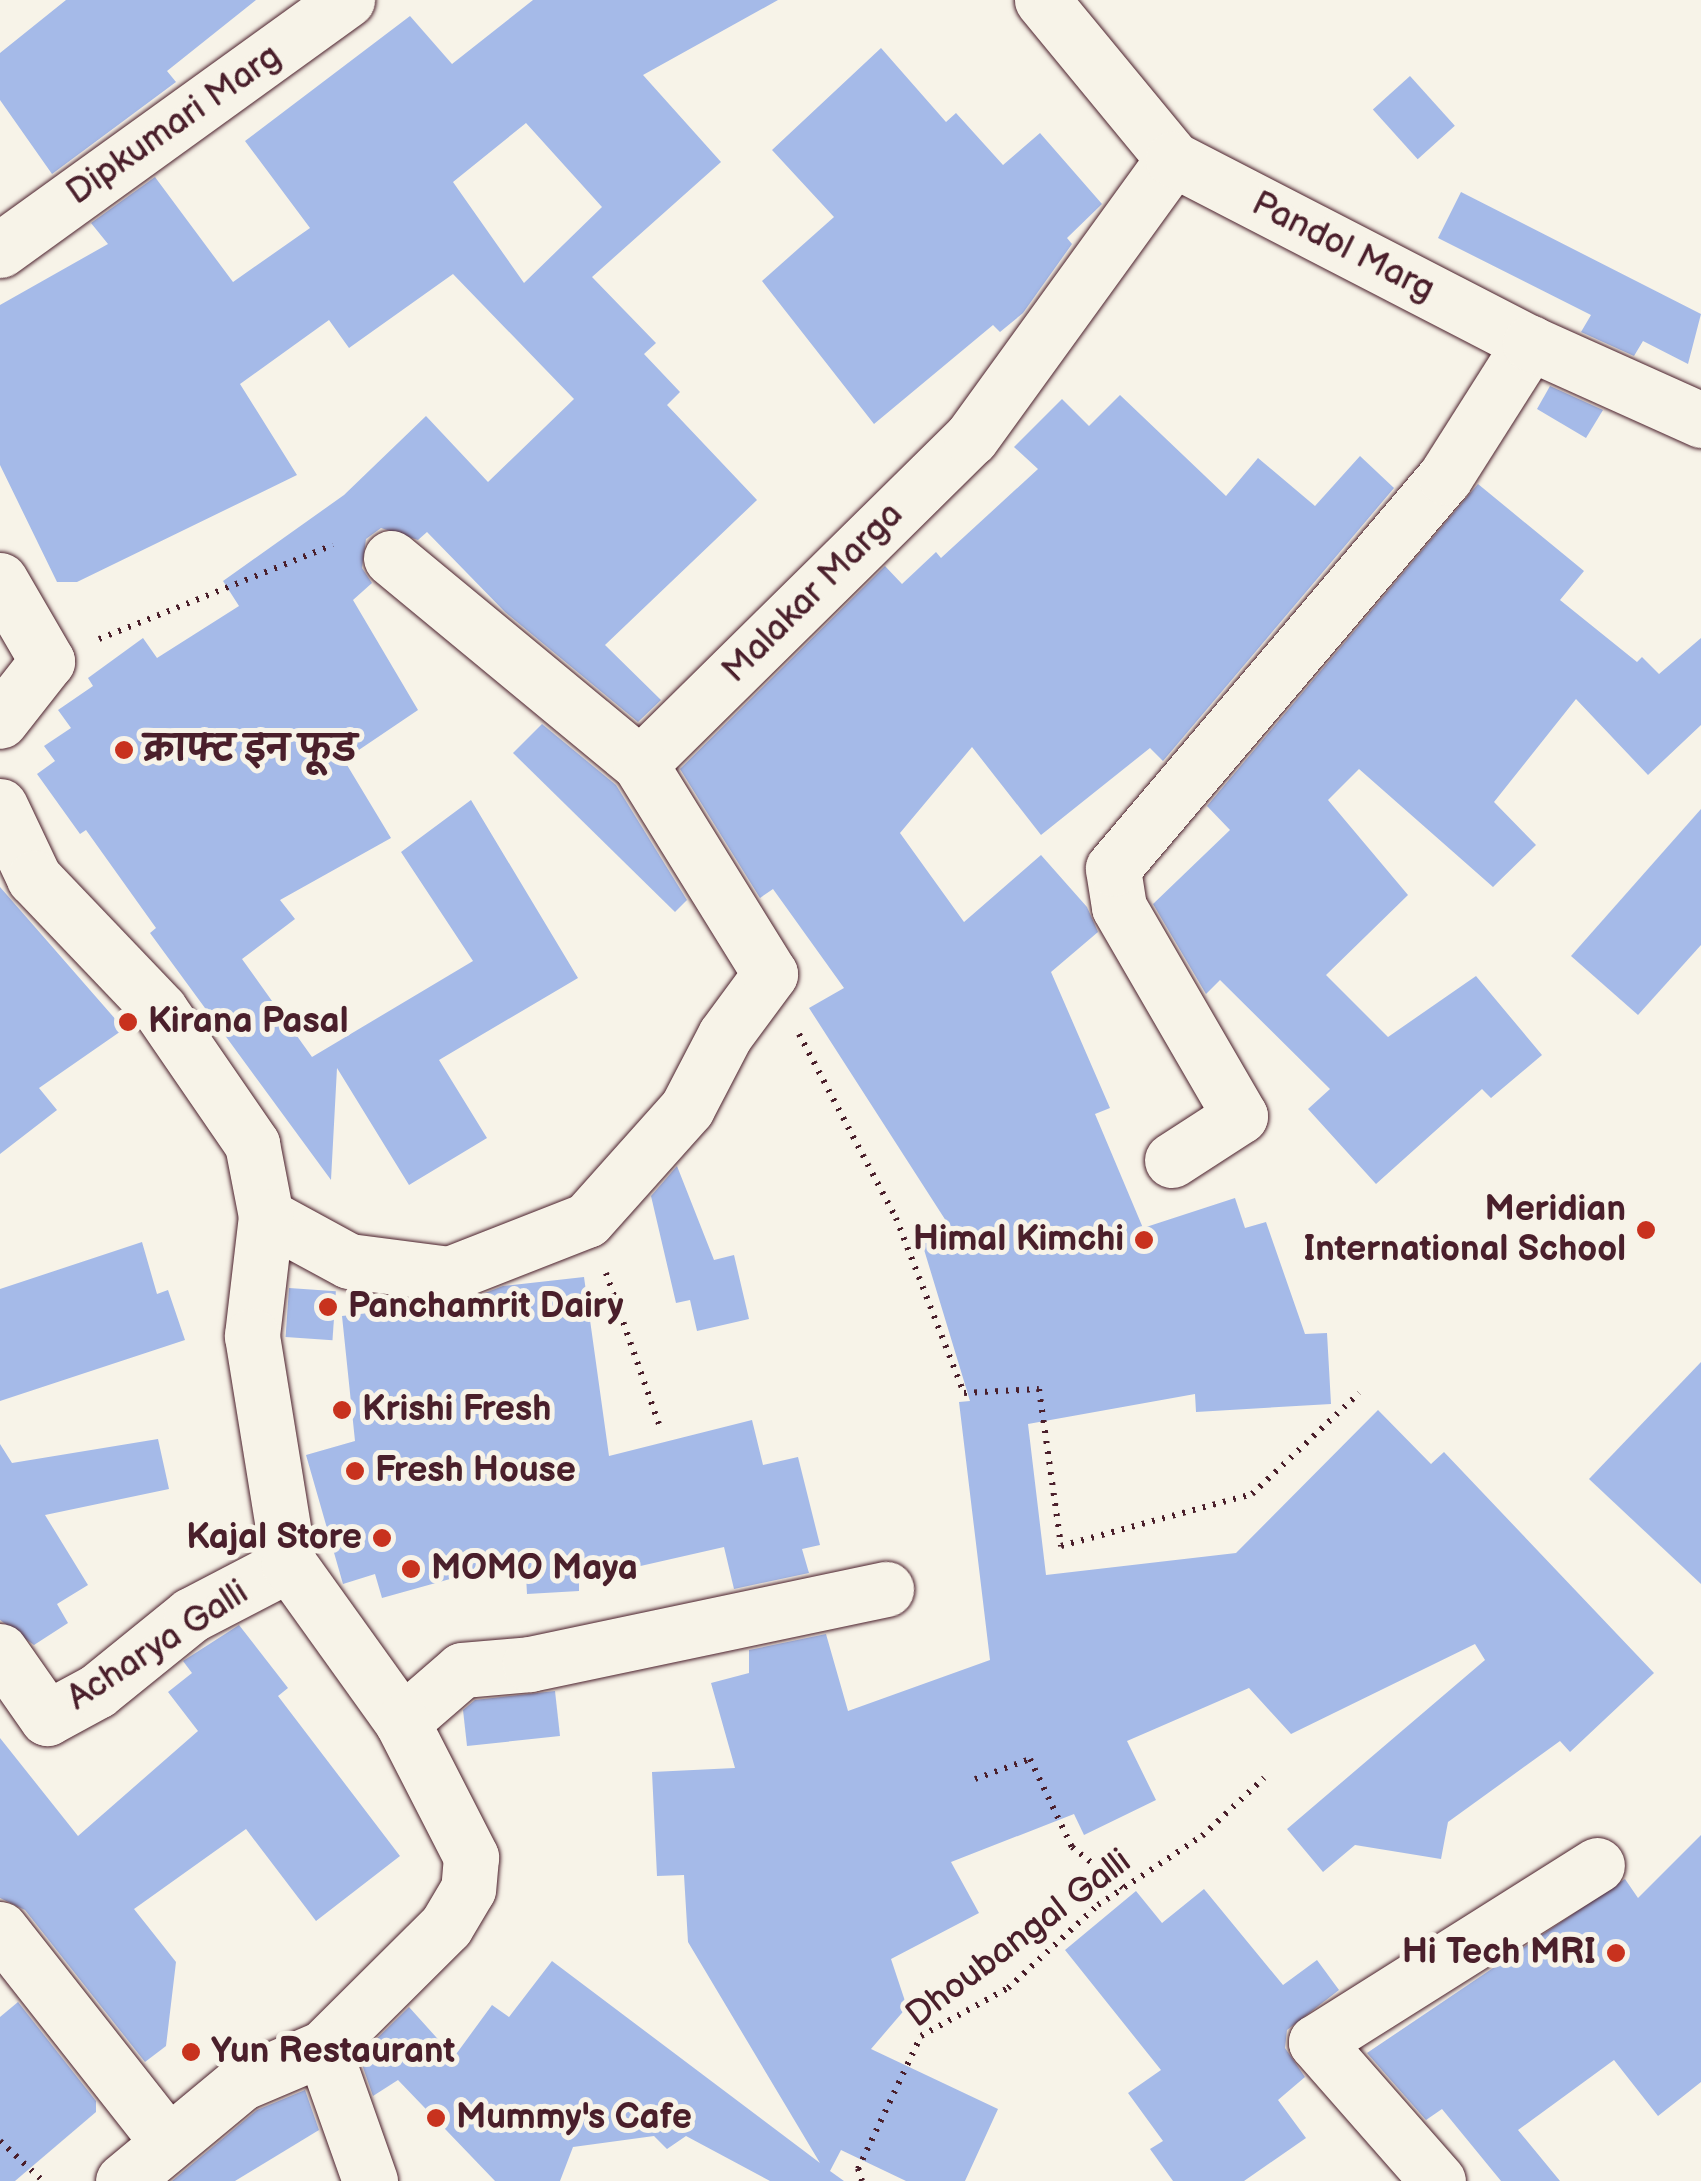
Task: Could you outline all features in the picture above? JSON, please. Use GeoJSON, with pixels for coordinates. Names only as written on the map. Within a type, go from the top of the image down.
{"type":"FeatureCollection","features":[{"type":"Feature","properties":{"kind":"street","name":"Dipkumari Marg"},"geometry":{"type":"LineString","coordinates":[[0,250],[348,0]]}},
{"type":"Feature","properties":{"kind":"street","name":"Pandol Marg"},"geometry":{"type":"LineString","coordinates":[[1042,0],[1173,158],[1530,343],[1701,420]]}},
{"type":"Feature","properties":{"kind":"street","name":"Malakar Marga"},"geometry":{"type":"LineString","coordinates":[[640,764],[972,438],[1173,158]]}},
{"type":"Feature","properties":{"kind":"street"},"geometry":{"type":"LineString","coordinates":[[1172,1160],[1240,1116],[1119,907],[1113,868],[1444,477],[1530,343]]}},
{"type":"Feature","properties":{"kind":"street"},"geometry":{"type":"LineString","coordinates":[[266,1216],[349,1261],[449,1274],[587,1220],[688,1108],[725,1035],[770,974],[640,764],[391,558]]}},
{"type":"Feature","properties":{"kind":"street"},"geometry":{"type":"LineString","coordinates":[[0,580],[47,660],[0,721]]}},
{"type":"Feature","properties":{"kind":"street"},"geometry":{"type":"LineString","coordinates":[[0,806],[34,878],[160,1010],[252,1144],[266,1216],[252,1336],[289,1564],[402,1722],[471,1858],[468,1890],[446,1926],[323,2048],[241,2083],[166,2140],[123,2181]]}},
{"type":"Feature","properties":{"kind":"street","name":"Acharya Galli"},"geometry":{"type":"LineString","coordinates":[[0,1651],[47,1718],[97,1691],[191,1615],[289,1564]]}},
{"type":"Feature","properties":{"kind":"street"},"geometry":{"type":"LineString","coordinates":[[402,1722],[462,1670],[530,1664],[886,1589]]}},
{"type":"Feature","properties":{"kind":"street"},"geometry":{"type":"LineString","coordinates":[[1438,2181],[1316,2042],[1597,1865]]}},
{"type":"Feature","properties":{"kind":"street"},"geometry":{"type":"LineString","coordinates":[[0,1929],[166,2140]]}},
{"type":"Feature","properties":{"kind":"street"},"geometry":{"type":"LineString","coordinates":[[323,2048],[370,2181]]}},
{"type":"Feature","properties":{"kind":"path"},"geometry":{"type":"LineString","coordinates":[[47,660],[341,541],[391,558]]}},
{"type":"Feature","properties":{"kind":"path"},"geometry":{"type":"LineString","coordinates":[[770,974],[896,1218],[964,1394],[1040,1389],[1061,1546],[1252,1494],[1360,1393]]}},
{"type":"Feature","properties":{"kind":"path"},"geometry":{"type":"LineString","coordinates":[[587,1220],[659,1424]]}},
{"type":"Feature","properties":{"kind":"path"},"geometry":{"type":"LineString","coordinates":[[975,1779],[1030,1759],[1072,1847],[1123,1888]]}},
{"type":"Feature","properties":{"kind":"path","name":"Dhoubangal Galli"},"geometry":{"type":"LineString","coordinates":[[862,2181],[858,2169],[921,2036],[1008,1988],[1123,1888],[1202,1836],[1264,1778]]}},
{"type":"Feature","properties":{"kind":"path"},"geometry":{"type":"LineString","coordinates":[[0,2141],[43,2181]]}},
{"type":"Feature","properties":{"kind":"building"},"geometry":{"type":"Polygon","coordinates":[[[66,0],[256,0],[167,71],[176,82],[52,174],[0,100],[0,53],[66,0]]]}},
{"type":"Feature","properties":{"kind":"building"},"geometry":{"type":"Polygon","coordinates":[[[533,0],[778,0],[643,75],[721,162],[592,277],[656,343],[644,354],[680,392],[667,405],[757,500],[605,645],[661,700],[638,722],[505,612],[427,532],[418,540],[381,528],[366,539],[362,568],[372,583],[353,600],[418,710],[344,760],[391,838],[280,900],[295,919],[242,959],[312,1057],[473,961],[401,852],[471,800],[578,978],[439,1060],[487,1138],[409,1185],[337,1068],[331,1180],[150,933],[156,928],[86,830],[80,834],[37,774],[55,761],[44,746],[71,728],[58,710],[93,686],[88,678],[143,638],[157,658],[239,606],[223,581],[344,495],[426,416],[488,482],[574,399],[453,274],[349,348],[329,320],[240,384],[297,475],[77,582],[57,582],[0,465],[0,305],[108,244],[91,223],[155,177],[233,282],[310,228],[245,141],[410,16],[452,64],[533,0]],[[526,123],[453,182],[524,283],[602,207],[526,123]]]}},
{"type":"Feature","properties":{"kind":"building"},"geometry":{"type":"Polygon","coordinates":[[[881,48],[946,122],[956,113],[1003,165],[1040,133],[1102,204],[1067,238],[1072,244],[1023,313],[1000,332],[993,325],[874,424],[762,281],[834,217],[772,150],[881,48]]]}},
{"type":"Feature","properties":{"kind":"building"},"geometry":{"type":"Polygon","coordinates":[[[1410,76],[1455,126],[1418,159],[1373,109],[1410,76]]]}},
{"type":"Feature","properties":{"kind":"building"},"geometry":{"type":"Polygon","coordinates":[[[1461,192],[1701,314],[1688,364],[1643,341],[1634,356],[1581,332],[1591,315],[1438,238],[1461,192]]]}},
{"type":"Feature","properties":{"kind":"building"},"geometry":{"type":"Polygon","coordinates":[[[1550,386],[1603,410],[1586,438],[1537,409],[1550,386]]]}},
{"type":"Feature","properties":{"kind":"building"},"geometry":{"type":"Polygon","coordinates":[[[1120,395],[1226,496],[1258,458],[1315,506],[1360,456],[1394,488],[1163,761],[1150,748],[1041,835],[972,747],[900,833],[964,922],[1041,855],[1087,907],[1098,932],[1051,972],[1110,1108],[1095,1114],[1143,1228],[1235,1198],[1245,1228],[1266,1222],[1305,1334],[1327,1333],[1331,1404],[1196,1412],[1195,1394],[1028,1424],[1046,1575],[1236,1553],[1378,1410],[1431,1464],[1444,1452],[1654,1673],[1570,1752],[1560,1741],[1448,1822],[1441,1859],[1355,1845],[1323,1872],[1287,1829],[1485,1660],[1475,1644],[1291,1734],[1249,1688],[1127,1741],[1156,1800],[1084,1835],[1074,1814],[951,1862],[979,1913],[891,1959],[907,2007],[871,2049],[998,2109],[965,2181],[906,2181],[841,2150],[830,2171],[844,2181],[770,2181],[686,2136],[667,2149],[654,2136],[573,2147],[560,2181],[495,2181],[398,2080],[373,2096],[359,2056],[409,2007],[454,2057],[492,2005],[509,2017],[552,1961],[820,2163],[688,1942],[684,1875],[657,1876],[652,1772],[735,1768],[711,1683],[749,1673],[749,1650],[826,1634],[848,1711],[990,1660],[959,1402],[970,1401],[919,1233],[948,1224],[809,1008],[844,988],[773,889],[760,898],[680,769],[885,566],[902,584],[936,552],[941,558],[1038,469],[1014,447],[1062,399],[1089,426],[1120,395]]]}},
{"type":"Feature","properties":{"kind":"building"},"geometry":{"type":"Polygon","coordinates":[[[1478,484],[1584,571],[1560,600],[1637,662],[1642,657],[1659,674],[1701,638],[1701,725],[1648,775],[1576,699],[1494,802],[1536,845],[1493,887],[1359,769],[1328,800],[1408,895],[1326,975],[1388,1037],[1476,976],[1542,1055],[1491,1098],[1482,1089],[1376,1184],[1308,1109],[1330,1089],[1220,980],[1206,994],[1153,904],[1230,830],[1207,806],[1478,484]]]}},
{"type":"Feature","properties":{"kind":"building"},"geometry":{"type":"Polygon","coordinates":[[[542,724],[616,785],[687,900],[675,912],[513,753],[542,724]]]}},
{"type":"Feature","properties":{"kind":"building"},"geometry":{"type":"Polygon","coordinates":[[[1701,809],[1701,945],[1638,1015],[1571,956],[1701,809]]]}},
{"type":"Feature","properties":{"kind":"building"},"geometry":{"type":"Polygon","coordinates":[[[0,887],[124,1029],[39,1088],[57,1110],[0,1154],[0,887]]]}},
{"type":"Feature","properties":{"kind":"building"},"geometry":{"type":"Polygon","coordinates":[[[677,1166],[714,1260],[734,1255],[749,1319],[697,1331],[690,1300],[676,1303],[651,1196],[677,1166]]]}},
{"type":"Feature","properties":{"kind":"building"},"geometry":{"type":"Polygon","coordinates":[[[142,1242],[157,1294],[168,1290],[185,1340],[0,1401],[0,1289],[142,1242]]]}},
{"type":"Feature","properties":{"kind":"building"},"geometry":{"type":"Polygon","coordinates":[[[584,1277],[609,1456],[752,1420],[763,1465],[798,1457],[820,1545],[802,1549],[809,1573],[734,1589],[724,1547],[579,1580],[579,1591],[527,1594],[525,1558],[382,1598],[375,1574],[343,1584],[306,1455],[355,1441],[342,1316],[459,1303],[503,1286],[584,1277]]]}},
{"type":"Feature","properties":{"kind":"building"},"geometry":{"type":"Polygon","coordinates":[[[289,1288],[336,1291],[332,1340],[286,1337],[289,1288]]]}},
{"type":"Feature","properties":{"kind":"building"},"geometry":{"type":"Polygon","coordinates":[[[1701,1362],[1701,1584],[1589,1479],[1701,1362]]]}},
{"type":"Feature","properties":{"kind":"building"},"geometry":{"type":"Polygon","coordinates":[[[158,1439],[169,1489],[45,1515],[88,1585],[57,1604],[68,1623],[34,1645],[0,1620],[0,1444],[12,1463],[158,1439]]]}},
{"type":"Feature","properties":{"kind":"building"},"geometry":{"type":"Polygon","coordinates":[[[239,1625],[288,1688],[278,1696],[400,1856],[316,1921],[246,1829],[134,1909],[176,1962],[166,2046],[145,2062],[25,1910],[0,1898],[0,1738],[78,1836],[198,1731],[168,1692],[192,1673],[183,1661],[239,1625]]]}},
{"type":"Feature","properties":{"kind":"building"},"geometry":{"type":"Polygon","coordinates":[[[555,1691],[560,1736],[467,1746],[463,1710],[475,1700],[555,1691]]]}},
{"type":"Feature","properties":{"kind":"building"},"geometry":{"type":"Polygon","coordinates":[[[1701,1835],[1701,2082],[1658,2116],[1614,2060],[1518,2130],[1560,2181],[1501,2181],[1442,2109],[1426,2120],[1367,2053],[1625,1879],[1638,1898],[1701,1835]]]}},
{"type":"Feature","properties":{"kind":"building"},"geometry":{"type":"Polygon","coordinates":[[[1204,1889],[1283,1985],[1317,1960],[1339,1990],[1287,2030],[1285,2048],[1305,2077],[1278,2100],[1306,2138],[1244,2181],[1173,2181],[1150,2149],[1163,2141],[1128,2093],[1161,2070],[1065,1950],[1136,1891],[1162,1923],[1204,1889]]]}},
{"type":"Feature","properties":{"kind":"building"},"geometry":{"type":"Polygon","coordinates":[[[18,2002],[96,2101],[96,2112],[15,2181],[0,2181],[0,2017],[18,2002]]]}},
{"type":"Feature","properties":{"kind":"building"},"geometry":{"type":"Polygon","coordinates":[[[305,2090],[319,2130],[235,2181],[172,2181],[257,2110],[305,2090]]]}},
{"type":"Feature","properties":{"kind":"place","name":"क्राफ्ट इन फूड"},"geometry":{"type":"Point","coordinates":[124,750]}},
{"type":"Feature","properties":{"kind":"place","name":"Kirana Pasal"},"geometry":{"type":"Point","coordinates":[128,1022]}},
{"type":"Feature","properties":{"kind":"place","name":"Meridian International School"},"geometry":{"type":"Point","coordinates":[1646,1230]}},
{"type":"Feature","properties":{"kind":"place","name":"Himal Kimchi"},"geometry":{"type":"Point","coordinates":[1144,1240]}},
{"type":"Feature","properties":{"kind":"place","name":"Panchamrit Dairy"},"geometry":{"type":"Point","coordinates":[328,1307]}},
{"type":"Feature","properties":{"kind":"place","name":"Krishi Fresh"},"geometry":{"type":"Point","coordinates":[342,1410]}},
{"type":"Feature","properties":{"kind":"place","name":"Fresh House"},"geometry":{"type":"Point","coordinates":[355,1471]}},
{"type":"Feature","properties":{"kind":"place","name":"Kajal Store"},"geometry":{"type":"Point","coordinates":[382,1538]}},
{"type":"Feature","properties":{"kind":"place","name":"MOMO Maya"},"geometry":{"type":"Point","coordinates":[411,1569]}},
{"type":"Feature","properties":{"kind":"place","name":"Hi Tech MRI"},"geometry":{"type":"Point","coordinates":[1616,1953]}},
{"type":"Feature","properties":{"kind":"place","name":"Yun Restaurant"},"geometry":{"type":"Point","coordinates":[191,2052]}},
{"type":"Feature","properties":{"kind":"place","name":"Mummy's Cafe"},"geometry":{"type":"Point","coordinates":[436,2118]}}]}
